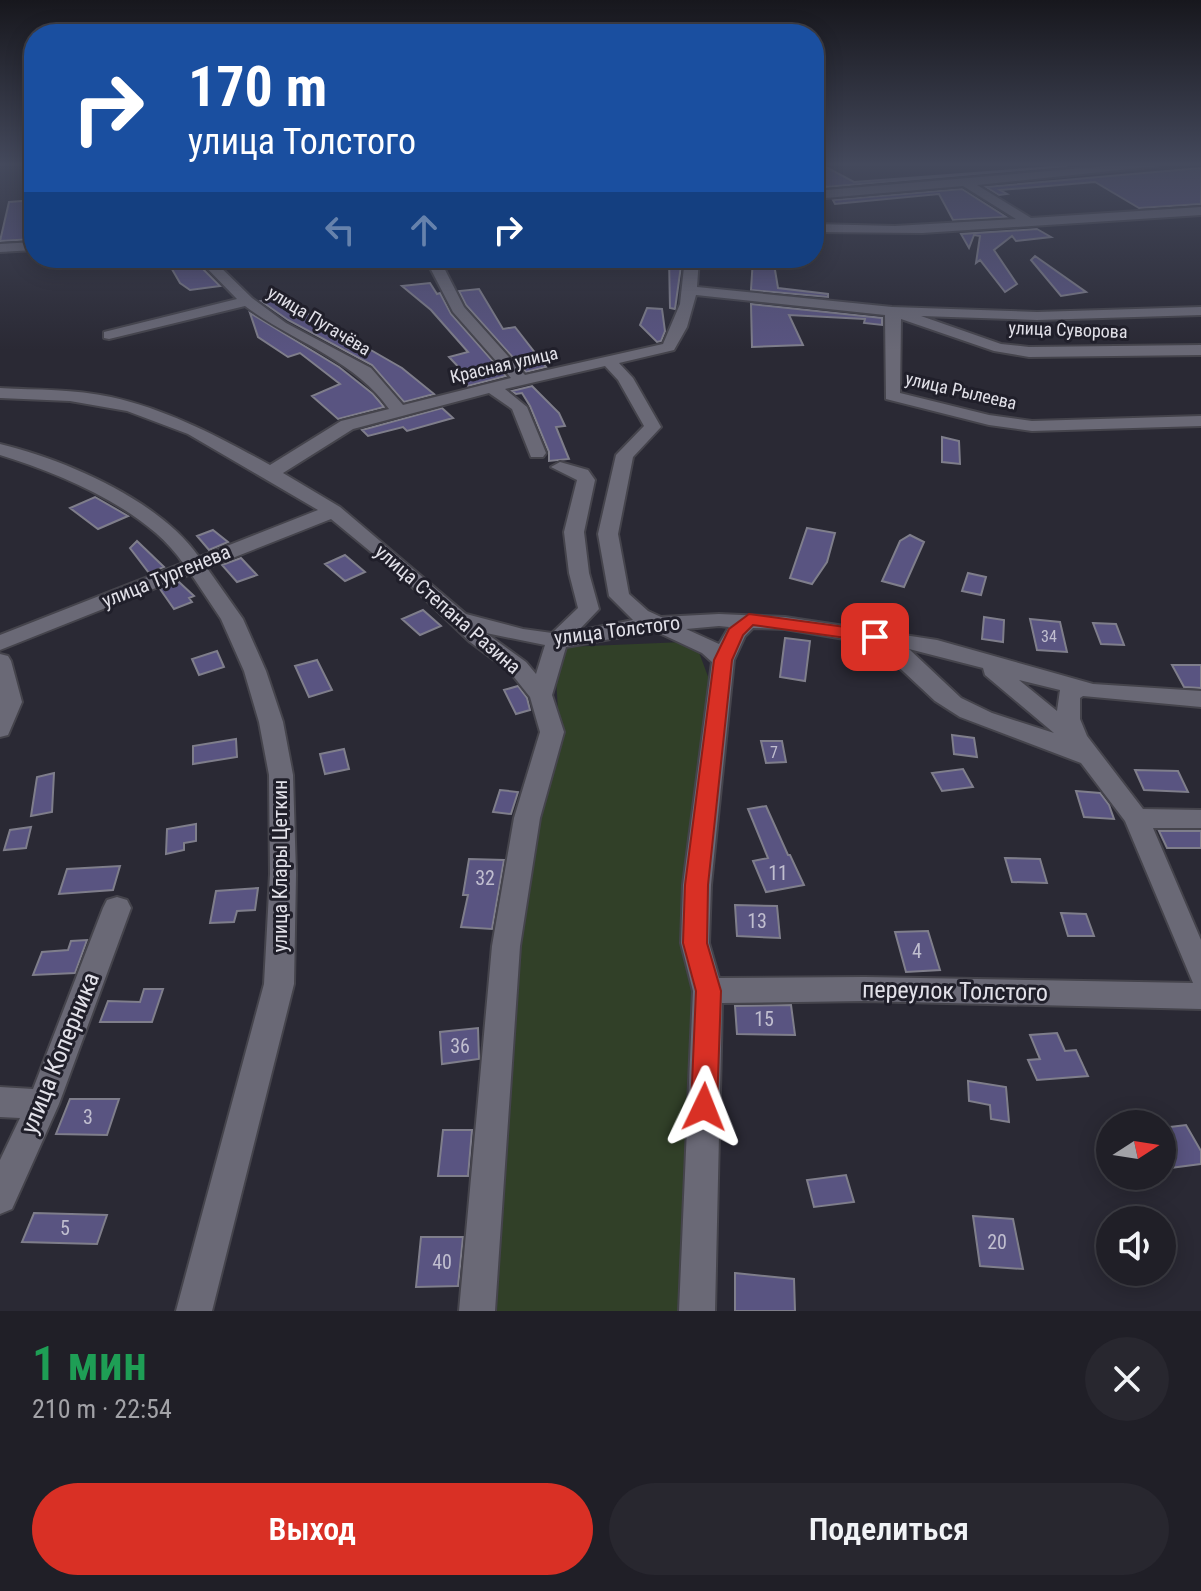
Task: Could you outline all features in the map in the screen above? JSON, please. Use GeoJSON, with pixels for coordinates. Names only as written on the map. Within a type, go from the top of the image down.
{"type":"FeatureCollection","features":[{"type":"Feature","properties":{"kind":"street"},"geometry":{"type":"LineString","coordinates":[[824,228],[934,230],[967,227]]}},
{"type":"Feature","properties":{"kind":"street"},"geometry":{"type":"LineString","coordinates":[[0,248],[24,247]]}},
{"type":"Feature","properties":{"kind":"street","name":"улица Пугачёва"},"geometry":{"type":"LineString","coordinates":[[214,268],[247,301],[281,326],[344,357],[365,371],[382,387],[400,412]]}},
{"type":"Feature","properties":{"kind":"street"},"geometry":{"type":"LineString","coordinates":[[436,268],[460,315],[522,381]]}},
{"type":"Feature","properties":{"kind":"street","name":"Красная улица"},"geometry":{"type":"LineString","coordinates":[[270,473],[347,425],[492,387],[669,347],[677,335],[690,290],[691,268]]}},
{"type":"Feature","properties":{"kind":"street","name":"улица Суворова"},"geometry":{"type":"LineString","coordinates":[[690,290],[892,311],[1047,316],[1201,311]]}},
{"type":"Feature","properties":{"kind":"street","name":"улица Пугачёва"},"geometry":{"type":"LineString","coordinates":[[109,335],[247,301]]}},
{"type":"Feature","properties":{"kind":"street","name":"улица Суворова"},"geometry":{"type":"LineString","coordinates":[[892,311],[999,348],[1029,352],[1201,350]]}},
{"type":"Feature","properties":{"kind":"street","name":"улица Рылеева"},"geometry":{"type":"LineString","coordinates":[[892,311],[895,327],[892,396],[1010,424],[1201,421]]}},
{"type":"Feature","properties":{"kind":"street"},"geometry":{"type":"LineString","coordinates":[[610,362],[625,378],[653,427],[625,455],[620,468],[608,534],[609,554],[619,596],[641,616],[710,648],[723,660]]}},
{"type":"Feature","properties":{"kind":"street"},"geometry":{"type":"LineString","coordinates":[[492,387],[519,407],[537,453]]}},
{"type":"Feature","properties":{"kind":"street"},"geometry":{"type":"LineString","coordinates":[[0,413],[8,393]]}},
{"type":"Feature","properties":{"kind":"street","name":"улица Степана Разина"},"geometry":{"type":"LineString","coordinates":[[8,393],[108,401],[133,408],[194,430],[270,473],[333,511],[518,667],[541,695],[552,732],[527,818],[506,946],[477,1311]]}},
{"type":"Feature","properties":{"kind":"street","name":"улица Клары Цеткин"},"geometry":{"type":"LineString","coordinates":[[0,449],[48,464],[95,486],[162,528],[196,564],[232,619],[255,671],[271,722],[281,775],[283,874],[279,984],[194,1311]]}},
{"type":"Feature","properties":{"kind":"street"},"geometry":{"type":"LineString","coordinates":[[541,695],[557,640],[589,609],[579,573],[574,532],[586,480],[582,474],[560,467]]}},
{"type":"Feature","properties":{"kind":"street","name":"улица Тургенева"},"geometry":{"type":"LineString","coordinates":[[0,643],[333,511]]}},
{"type":"Feature","properties":{"kind":"street","name":"улица Толстого"},"geometry":{"type":"LineString","coordinates":[[457,618],[523,636],[557,640],[659,624],[749,620],[937,647],[1079,688],[1169,699],[1201,699]]}},
{"type":"Feature","properties":{"kind":"street"},"geometry":{"type":"LineString","coordinates":[[697,1311],[708,991],[695,943],[697,885],[723,660],[735,633],[749,620]]}},
{"type":"Feature","properties":{"kind":"street","name":"улица Толстого"},"geometry":{"type":"LineString","coordinates":[[875,637],[902,653],[927,682],[954,704],[1074,750],[1085,750]]}},
{"type":"Feature","properties":{"kind":"street","name":"улица Толстого"},"geometry":{"type":"LineString","coordinates":[[980,659],[1085,750],[1136,818],[1201,974]]}},
{"type":"Feature","properties":{"kind":"street"},"geometry":{"type":"LineString","coordinates":[[0,661],[10,702],[0,729]]}},
{"type":"Feature","properties":{"kind":"street"},"geometry":{"type":"LineString","coordinates":[[1079,688],[1069,695],[1066,706],[1085,750]]}},
{"type":"Feature","properties":{"kind":"street"},"geometry":{"type":"LineString","coordinates":[[1136,818],[1201,819]]}},
{"type":"Feature","properties":{"kind":"street","name":"улица Коперника"},"geometry":{"type":"LineString","coordinates":[[0,1197],[43,1104],[117,908]]}},
{"type":"Feature","properties":{"kind":"street","name":"переулок Толстого"},"geometry":{"type":"LineString","coordinates":[[708,991],[865,989],[1201,996]]}},
{"type":"Feature","properties":{"kind":"street"},"geometry":{"type":"LineString","coordinates":[[0,1102],[43,1104]]}},
{"type":"Feature","properties":{"kind":"green space"},"geometry":{"type":"Polygon","coordinates":[[[684,642],[697,647],[713,690],[699,990],[678,1311],[492,1311],[504,1062],[527,875],[560,742],[556,678],[566,647],[684,642]]]}},
{"type":"Feature","properties":{"kind":"building"},"geometry":{"type":"Polygon","coordinates":[[[3,227],[24,227],[24,240],[0,241],[3,227]]]}},
{"type":"Feature","properties":{"kind":"building"},"geometry":{"type":"Polygon","coordinates":[[[1037,229],[1051,237],[1016,241],[1012,236],[994,250],[1017,284],[1005,292],[980,260],[976,263],[980,236],[974,235],[969,248],[961,234],[1037,229]]]}},
{"type":"Feature","properties":{"kind":"building"},"geometry":{"type":"Polygon","coordinates":[[[1035,256],[1086,292],[1061,296],[1031,260],[1035,256]]]}},
{"type":"Feature","properties":{"kind":"building"},"geometry":{"type":"Polygon","coordinates":[[[171,268],[202,268],[220,286],[190,290],[180,283],[171,268]]]}},
{"type":"Feature","properties":{"kind":"building"},"geometry":{"type":"Polygon","coordinates":[[[669,268],[681,268],[675,309],[670,308],[669,268]]]}},
{"type":"Feature","properties":{"kind":"building"},"geometry":{"type":"Polygon","coordinates":[[[752,268],[775,268],[778,288],[828,294],[828,297],[751,290],[752,268]]]}},
{"type":"Feature","properties":{"kind":"building"},"geometry":{"type":"Polygon","coordinates":[[[430,283],[437,294],[440,293],[451,314],[506,376],[468,386],[458,379],[468,377],[449,357],[468,352],[431,310],[402,286],[430,283]]]}},
{"type":"Feature","properties":{"kind":"building"},"geometry":{"type":"Polygon","coordinates":[[[479,289],[503,329],[515,327],[546,367],[526,372],[466,305],[459,291],[479,289]]]}},
{"type":"Feature","properties":{"kind":"building"},"geometry":{"type":"Polygon","coordinates":[[[283,296],[303,311],[402,368],[434,394],[404,402],[372,365],[288,320],[261,301],[283,296]]]}},
{"type":"Feature","properties":{"kind":"building"},"geometry":{"type":"Polygon","coordinates":[[[751,304],[882,318],[882,325],[864,323],[865,319],[789,315],[803,345],[752,347],[751,304]]]}},
{"type":"Feature","properties":{"kind":"building"},"geometry":{"type":"Polygon","coordinates":[[[647,308],[662,309],[665,331],[661,341],[657,342],[640,325],[647,308]]]}},
{"type":"Feature","properties":{"kind":"building"},"geometry":{"type":"Polygon","coordinates":[[[250,313],[339,367],[373,394],[384,407],[338,419],[312,396],[340,384],[300,353],[288,357],[258,337],[250,313]]]}},
{"type":"Feature","properties":{"kind":"building"},"geometry":{"type":"Polygon","coordinates":[[[532,386],[559,413],[565,426],[556,427],[569,459],[549,461],[549,452],[530,406],[522,393],[512,391],[532,386]]]}},
{"type":"Feature","properties":{"kind":"building"},"geometry":{"type":"Polygon","coordinates":[[[442,408],[453,418],[407,431],[403,427],[368,436],[362,430],[442,408]]]}},
{"type":"Feature","properties":{"kind":"building"},"geometry":{"type":"Polygon","coordinates":[[[942,437],[959,441],[960,464],[942,462],[942,437]]]}},
{"type":"Feature","properties":{"kind":"building"},"geometry":{"type":"Polygon","coordinates":[[[95,497],[128,516],[98,529],[70,508],[95,497]]]}},
{"type":"Feature","properties":{"kind":"building"},"geometry":{"type":"Polygon","coordinates":[[[807,528],[835,533],[827,562],[812,584],[790,578],[807,528]]]}},
{"type":"Feature","properties":{"kind":"building"},"geometry":{"type":"Polygon","coordinates":[[[213,530],[228,542],[209,550],[197,536],[213,530]]]}},
{"type":"Feature","properties":{"kind":"building"},"geometry":{"type":"Polygon","coordinates":[[[910,535],[924,542],[904,587],[882,581],[900,541],[910,535]]]}},
{"type":"Feature","properties":{"kind":"building"},"geometry":{"type":"Polygon","coordinates":[[[137,541],[164,567],[149,573],[130,548],[137,541]]]}},
{"type":"Feature","properties":{"kind":"building"},"geometry":{"type":"Polygon","coordinates":[[[345,555],[365,572],[345,581],[325,564],[345,555]]]}},
{"type":"Feature","properties":{"kind":"building"},"geometry":{"type":"Polygon","coordinates":[[[241,558],[257,575],[237,582],[222,565],[241,558]]]}},
{"type":"Feature","properties":{"kind":"building"},"geometry":{"type":"Polygon","coordinates":[[[968,573],[986,577],[981,595],[962,591],[968,573]]]}},
{"type":"Feature","properties":{"kind":"building"},"geometry":{"type":"Polygon","coordinates":[[[179,582],[194,596],[189,598],[192,602],[174,609],[160,589],[179,582]]]}},
{"type":"Feature","properties":{"kind":"building"},"geometry":{"type":"Polygon","coordinates":[[[423,610],[441,626],[420,635],[402,619],[423,610]]]}},
{"type":"Feature","properties":{"kind":"building"},"geometry":{"type":"Polygon","coordinates":[[[984,617],[1004,620],[1003,642],[982,639],[984,617]]]}},
{"type":"Feature","properties":{"kind":"building"},"geometry":{"type":"Polygon","coordinates":[[[1030,619],[1060,622],[1067,652],[1037,650],[1030,619]]]}},
{"type":"Feature","properties":{"kind":"building"},"geometry":{"type":"Polygon","coordinates":[[[1093,623],[1116,624],[1124,645],[1101,644],[1093,623]]]}},
{"type":"Feature","properties":{"kind":"building"},"geometry":{"type":"Polygon","coordinates":[[[785,638],[810,641],[805,681],[780,677],[785,638]]]}},
{"type":"Feature","properties":{"kind":"building"},"geometry":{"type":"Polygon","coordinates":[[[217,651],[224,667],[199,675],[192,659],[217,651]]]}},
{"type":"Feature","properties":{"kind":"building"},"geometry":{"type":"Polygon","coordinates":[[[317,660],[332,690],[309,697],[295,666],[317,660]]]}},
{"type":"Feature","properties":{"kind":"building"},"geometry":{"type":"Polygon","coordinates":[[[1172,665],[1201,665],[1201,688],[1184,687],[1172,665]]]}},
{"type":"Feature","properties":{"kind":"building"},"geometry":{"type":"Polygon","coordinates":[[[518,686],[527,698],[530,710],[516,714],[504,690],[518,686]]]}},
{"type":"Feature","properties":{"kind":"building"},"geometry":{"type":"Polygon","coordinates":[[[952,735],[974,738],[977,757],[954,754],[952,735]]]}},
{"type":"Feature","properties":{"kind":"building"},"geometry":{"type":"Polygon","coordinates":[[[236,739],[237,757],[193,764],[193,746],[236,739]]]}},
{"type":"Feature","properties":{"kind":"building"},"geometry":{"type":"Polygon","coordinates":[[[761,741],[782,741],[786,762],[766,763],[761,741]]]}},
{"type":"Feature","properties":{"kind":"building"},"geometry":{"type":"Polygon","coordinates":[[[344,749],[349,769],[325,774],[320,754],[344,749]]]}},
{"type":"Feature","properties":{"kind":"building"},"geometry":{"type":"Polygon","coordinates":[[[963,769],[973,787],[942,791],[932,773],[963,769]]]}},
{"type":"Feature","properties":{"kind":"building"},"geometry":{"type":"Polygon","coordinates":[[[1135,770],[1178,771],[1188,792],[1144,790],[1135,770]]]}},
{"type":"Feature","properties":{"kind":"building"},"geometry":{"type":"Polygon","coordinates":[[[54,773],[52,812],[31,816],[37,777],[54,773]]]}},
{"type":"Feature","properties":{"kind":"building"},"geometry":{"type":"Polygon","coordinates":[[[500,790],[518,792],[511,814],[493,812],[500,790]]]}},
{"type":"Feature","properties":{"kind":"building"},"geometry":{"type":"Polygon","coordinates":[[[1076,791],[1100,793],[1114,819],[1084,817],[1076,791]]]}},
{"type":"Feature","properties":{"kind":"building"},"geometry":{"type":"Polygon","coordinates":[[[766,806],[804,885],[766,892],[753,861],[768,858],[748,809],[766,806]]]}},
{"type":"Feature","properties":{"kind":"building"},"geometry":{"type":"Polygon","coordinates":[[[196,824],[196,841],[184,843],[184,850],[166,854],[167,829],[196,824]]]}},
{"type":"Feature","properties":{"kind":"building"},"geometry":{"type":"Polygon","coordinates":[[[31,827],[26,848],[4,850],[10,830],[31,827]]]}},
{"type":"Feature","properties":{"kind":"building"},"geometry":{"type":"Polygon","coordinates":[[[1159,831],[1201,831],[1201,848],[1167,848],[1159,831]]]}},
{"type":"Feature","properties":{"kind":"building"},"geometry":{"type":"Polygon","coordinates":[[[1005,858],[1040,859],[1047,883],[1012,882],[1005,858]]]}},
{"type":"Feature","properties":{"kind":"building"},"geometry":{"type":"Polygon","coordinates":[[[469,859],[504,860],[492,929],[461,927],[468,895],[463,895],[469,859]]]}},
{"type":"Feature","properties":{"kind":"building"},"geometry":{"type":"Polygon","coordinates":[[[120,866],[113,890],[59,894],[67,869],[120,866]]]}},
{"type":"Feature","properties":{"kind":"building"},"geometry":{"type":"Polygon","coordinates":[[[258,888],[255,910],[237,911],[234,922],[210,923],[216,891],[258,888]]]}},
{"type":"Feature","properties":{"kind":"building"},"geometry":{"type":"Polygon","coordinates":[[[735,905],[777,906],[780,938],[737,936],[735,905]]]}},
{"type":"Feature","properties":{"kind":"building"},"geometry":{"type":"Polygon","coordinates":[[[1061,913],[1086,914],[1094,936],[1068,936],[1061,913]]]}},
{"type":"Feature","properties":{"kind":"building"},"geometry":{"type":"Polygon","coordinates":[[[928,931],[940,970],[906,972],[895,932],[928,931]]]}},
{"type":"Feature","properties":{"kind":"building"},"geometry":{"type":"Polygon","coordinates":[[[87,940],[75,973],[33,975],[42,952],[68,950],[71,941],[87,940]]]}},
{"type":"Feature","properties":{"kind":"building"},"geometry":{"type":"Polygon","coordinates":[[[144,989],[163,989],[152,1022],[100,1022],[108,1001],[140,1002],[144,989]]]}},
{"type":"Feature","properties":{"kind":"building"},"geometry":{"type":"Polygon","coordinates":[[[791,1005],[795,1035],[737,1034],[735,1006],[791,1005]]]}},
{"type":"Feature","properties":{"kind":"building"},"geometry":{"type":"Polygon","coordinates":[[[478,1028],[479,1059],[442,1064],[440,1032],[478,1028]]]}},
{"type":"Feature","properties":{"kind":"building"},"geometry":{"type":"Polygon","coordinates":[[[1057,1033],[1065,1051],[1076,1050],[1088,1076],[1037,1080],[1028,1060],[1040,1059],[1030,1035],[1057,1033]]]}},
{"type":"Feature","properties":{"kind":"building"},"geometry":{"type":"Polygon","coordinates":[[[968,1081],[1006,1087],[1009,1122],[991,1119],[990,1105],[969,1101],[968,1081]]]}},
{"type":"Feature","properties":{"kind":"building"},"geometry":{"type":"Polygon","coordinates":[[[70,1099],[119,1099],[107,1135],[56,1134],[70,1099]]]}},
{"type":"Feature","properties":{"kind":"building"},"geometry":{"type":"Polygon","coordinates":[[[1186,1125],[1201,1151],[1201,1164],[1176,1167],[1176,1126],[1186,1125]]]}},
{"type":"Feature","properties":{"kind":"building"},"geometry":{"type":"Polygon","coordinates":[[[443,1130],[472,1130],[468,1176],[438,1176],[443,1130]]]}},
{"type":"Feature","properties":{"kind":"building"},"geometry":{"type":"Polygon","coordinates":[[[846,1175],[854,1202],[814,1207],[807,1180],[846,1175]]]}},
{"type":"Feature","properties":{"kind":"building"},"geometry":{"type":"Polygon","coordinates":[[[34,1213],[107,1215],[97,1244],[22,1242],[34,1213]]]}},
{"type":"Feature","properties":{"kind":"building"},"geometry":{"type":"Polygon","coordinates":[[[973,1216],[1013,1219],[1023,1269],[980,1266],[973,1216]]]}},
{"type":"Feature","properties":{"kind":"building"},"geometry":{"type":"Polygon","coordinates":[[[421,1237],[463,1237],[458,1286],[416,1287],[421,1237]]]}},
{"type":"Feature","properties":{"kind":"building"},"geometry":{"type":"Polygon","coordinates":[[[735,1273],[794,1279],[795,1311],[735,1311],[735,1273]]]}},
{"type":"Feature","properties":{"kind":"route"},"geometry":{"type":"LineString","coordinates":[[704,1107],[708,991],[695,943],[697,885],[723,660],[735,633],[749,620],[875,637]]}}]}
